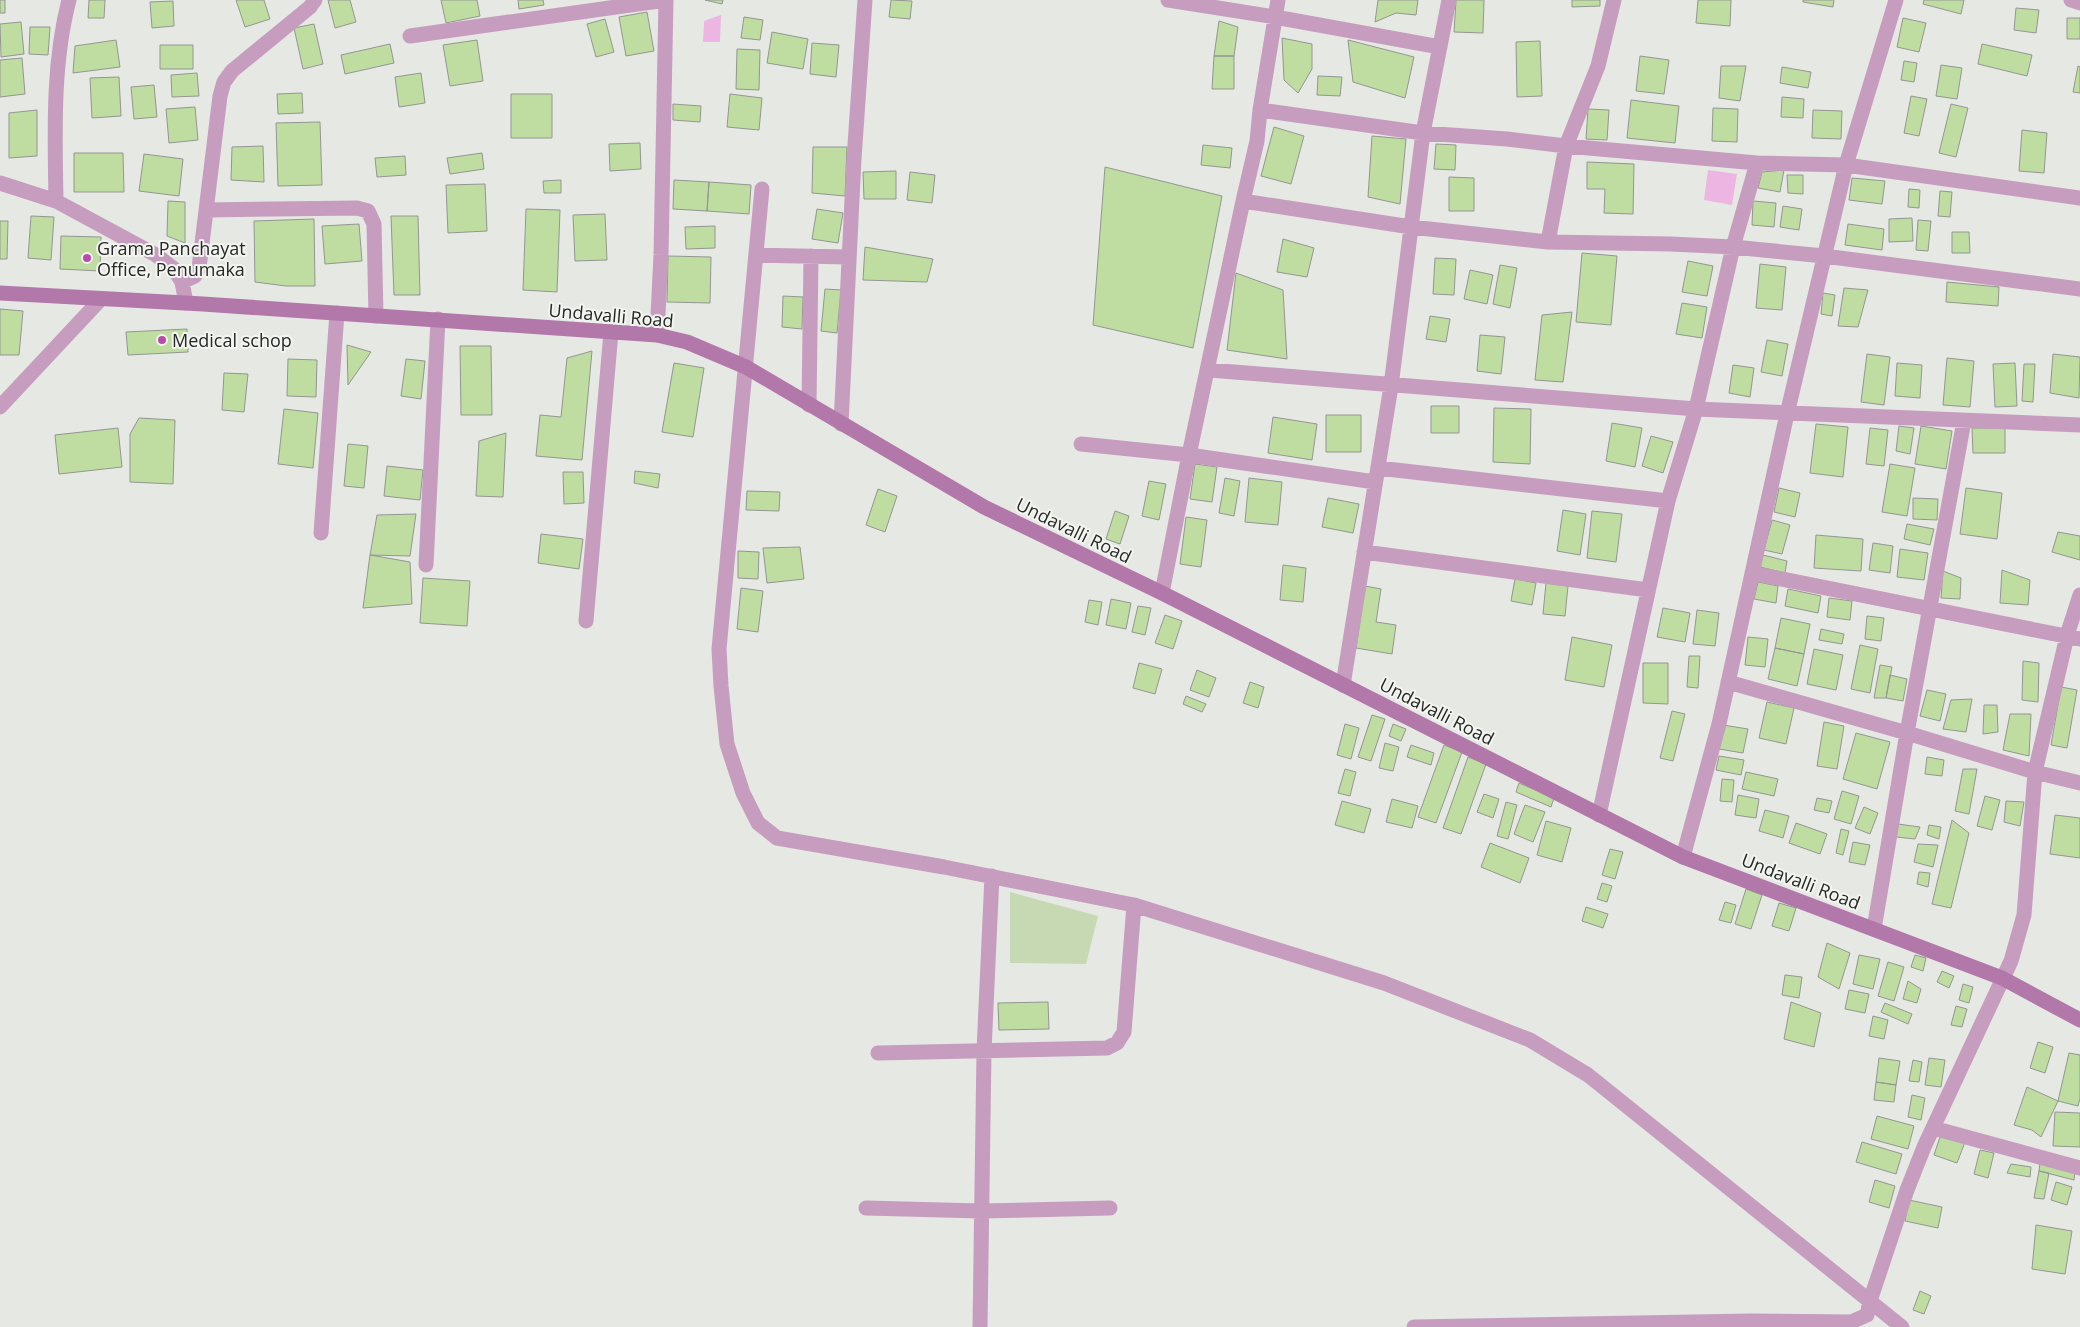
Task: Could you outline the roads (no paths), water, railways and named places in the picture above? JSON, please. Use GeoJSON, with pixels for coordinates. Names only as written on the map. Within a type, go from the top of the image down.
{"type":"FeatureCollection","features":[{"type":"Feature","properties":{"kind":"main road","name":"Undavalli Road"},"geometry":{"type":"LineString","coordinates":[[0,293],[438,319],[657,335],[687,342],[746,367],[984,507],[1162,593],[1683,857],[2002,978],[2080,1020]]}},
{"type":"Feature","properties":{"kind":"street"},"geometry":{"type":"LineString","coordinates":[[56,201],[55,145],[59,52],[70,0]]}},
{"type":"Feature","properties":{"kind":"street"},"geometry":{"type":"LineString","coordinates":[[182,282],[195,276],[199,268],[220,96],[224,82],[232,71],[310,7],[315,0]]}},
{"type":"Feature","properties":{"kind":"street"},"geometry":{"type":"LineString","coordinates":[[410,36],[666,0],[661,255],[657,335]]}},
{"type":"Feature","properties":{"kind":"street"},"geometry":{"type":"LineString","coordinates":[[841,424],[865,0]]}},
{"type":"Feature","properties":{"kind":"street"},"geometry":{"type":"LineString","coordinates":[[1168,0],[1440,47]]}},
{"type":"Feature","properties":{"kind":"street"},"geometry":{"type":"LineString","coordinates":[[1162,593],[1189,455],[1209,370],[1243,200],[1257,141],[1260,110],[1278,0]]}},
{"type":"Feature","properties":{"kind":"street"},"geometry":{"type":"LineString","coordinates":[[1343,685],[1391,386],[1423,133],[1449,0]]}},
{"type":"Feature","properties":{"kind":"street"},"geometry":{"type":"LineString","coordinates":[[1548,242],[1566,146],[1598,66],[1614,0]]}},
{"type":"Feature","properties":{"kind":"street"},"geometry":{"type":"LineString","coordinates":[[1683,857],[1728,682],[1787,414],[1846,165],[1896,0]]}},
{"type":"Feature","properties":{"kind":"street"},"geometry":{"type":"LineString","coordinates":[[2071,0],[2080,3]]}},
{"type":"Feature","properties":{"kind":"street"},"geometry":{"type":"LineString","coordinates":[[1260,110],[1423,133],[1757,162],[1846,165],[2080,198]]}},
{"type":"Feature","properties":{"kind":"street"},"geometry":{"type":"LineString","coordinates":[[1599,815],[1668,501],[1696,409],[1733,247],[1757,162]]}},
{"type":"Feature","properties":{"kind":"street"},"geometry":{"type":"LineString","coordinates":[[0,183],[56,201],[156,255],[174,269],[182,282],[186,303]]}},
{"type":"Feature","properties":{"kind":"street"},"geometry":{"type":"LineString","coordinates":[[762,189],[720,650],[721,686],[727,744],[742,793],[758,823],[777,838],[992,876],[1134,905],[1384,983],[1530,1040],[1588,1075],[1902,1327]]}},
{"type":"Feature","properties":{"kind":"street"},"geometry":{"type":"LineString","coordinates":[[1243,200],[1411,227],[1548,242],[1733,247],[1824,256],[2080,289]]}},
{"type":"Feature","properties":{"kind":"street"},"geometry":{"type":"LineString","coordinates":[[206,210],[357,208],[368,211],[374,224],[376,316]]}},
{"type":"Feature","properties":{"kind":"street"},"geometry":{"type":"LineString","coordinates":[[756,255],[849,258]]}},
{"type":"Feature","properties":{"kind":"street"},"geometry":{"type":"LineString","coordinates":[[809,404],[811,256]]}},
{"type":"Feature","properties":{"kind":"street"},"geometry":{"type":"LineString","coordinates":[[0,407],[101,299]]}},
{"type":"Feature","properties":{"kind":"street"},"geometry":{"type":"LineString","coordinates":[[321,533],[337,313]]}},
{"type":"Feature","properties":{"kind":"street"},"geometry":{"type":"LineString","coordinates":[[426,566],[438,319]]}},
{"type":"Feature","properties":{"kind":"street"},"geometry":{"type":"LineString","coordinates":[[586,622],[610,332]]}},
{"type":"Feature","properties":{"kind":"street"},"geometry":{"type":"LineString","coordinates":[[1209,370],[1696,409],[2080,425]]}},
{"type":"Feature","properties":{"kind":"street"},"geometry":{"type":"LineString","coordinates":[[1874,929],[1907,733],[1964,420]]}},
{"type":"Feature","properties":{"kind":"street"},"geometry":{"type":"LineString","coordinates":[[1080,444],[1376,475],[1668,501]]}},
{"type":"Feature","properties":{"kind":"street"},"geometry":{"type":"LineString","coordinates":[[1364,552],[1648,590]]}},
{"type":"Feature","properties":{"kind":"street"},"geometry":{"type":"LineString","coordinates":[[1752,573],[2073,638]]}},
{"type":"Feature","properties":{"kind":"street"},"geometry":{"type":"LineString","coordinates":[[1414,1327],[1750,1321],[1851,1322],[1867,1315],[1907,1190],[1933,1128],[2011,961],[2024,915],[2035,772],[2073,638],[2080,595]]}},
{"type":"Feature","properties":{"kind":"street"},"geometry":{"type":"LineString","coordinates":[[1728,682],[2035,772],[2080,783]]}},
{"type":"Feature","properties":{"kind":"street"},"geometry":{"type":"LineString","coordinates":[[980,1327],[984,1052],[992,876]]}},
{"type":"Feature","properties":{"kind":"street"},"geometry":{"type":"LineString","coordinates":[[878,1053],[1107,1048],[1117,1043],[1124,1032],[1134,905]]}},
{"type":"Feature","properties":{"kind":"street"},"geometry":{"type":"LineString","coordinates":[[1933,1128],[2080,1168]]}},
{"type":"Feature","properties":{"kind":"street"},"geometry":{"type":"LineString","coordinates":[[866,1208],[981,1211],[1110,1208]]}},
{"type":"Feature","properties":{"kind":"place","name":"Grama Panchayat Office, Penumaka"},"geometry":{"type":"Point","coordinates":[87,258]}},
{"type":"Feature","properties":{"kind":"place","name":"Medical schop"},"geometry":{"type":"Point","coordinates":[162,340]}}]}
